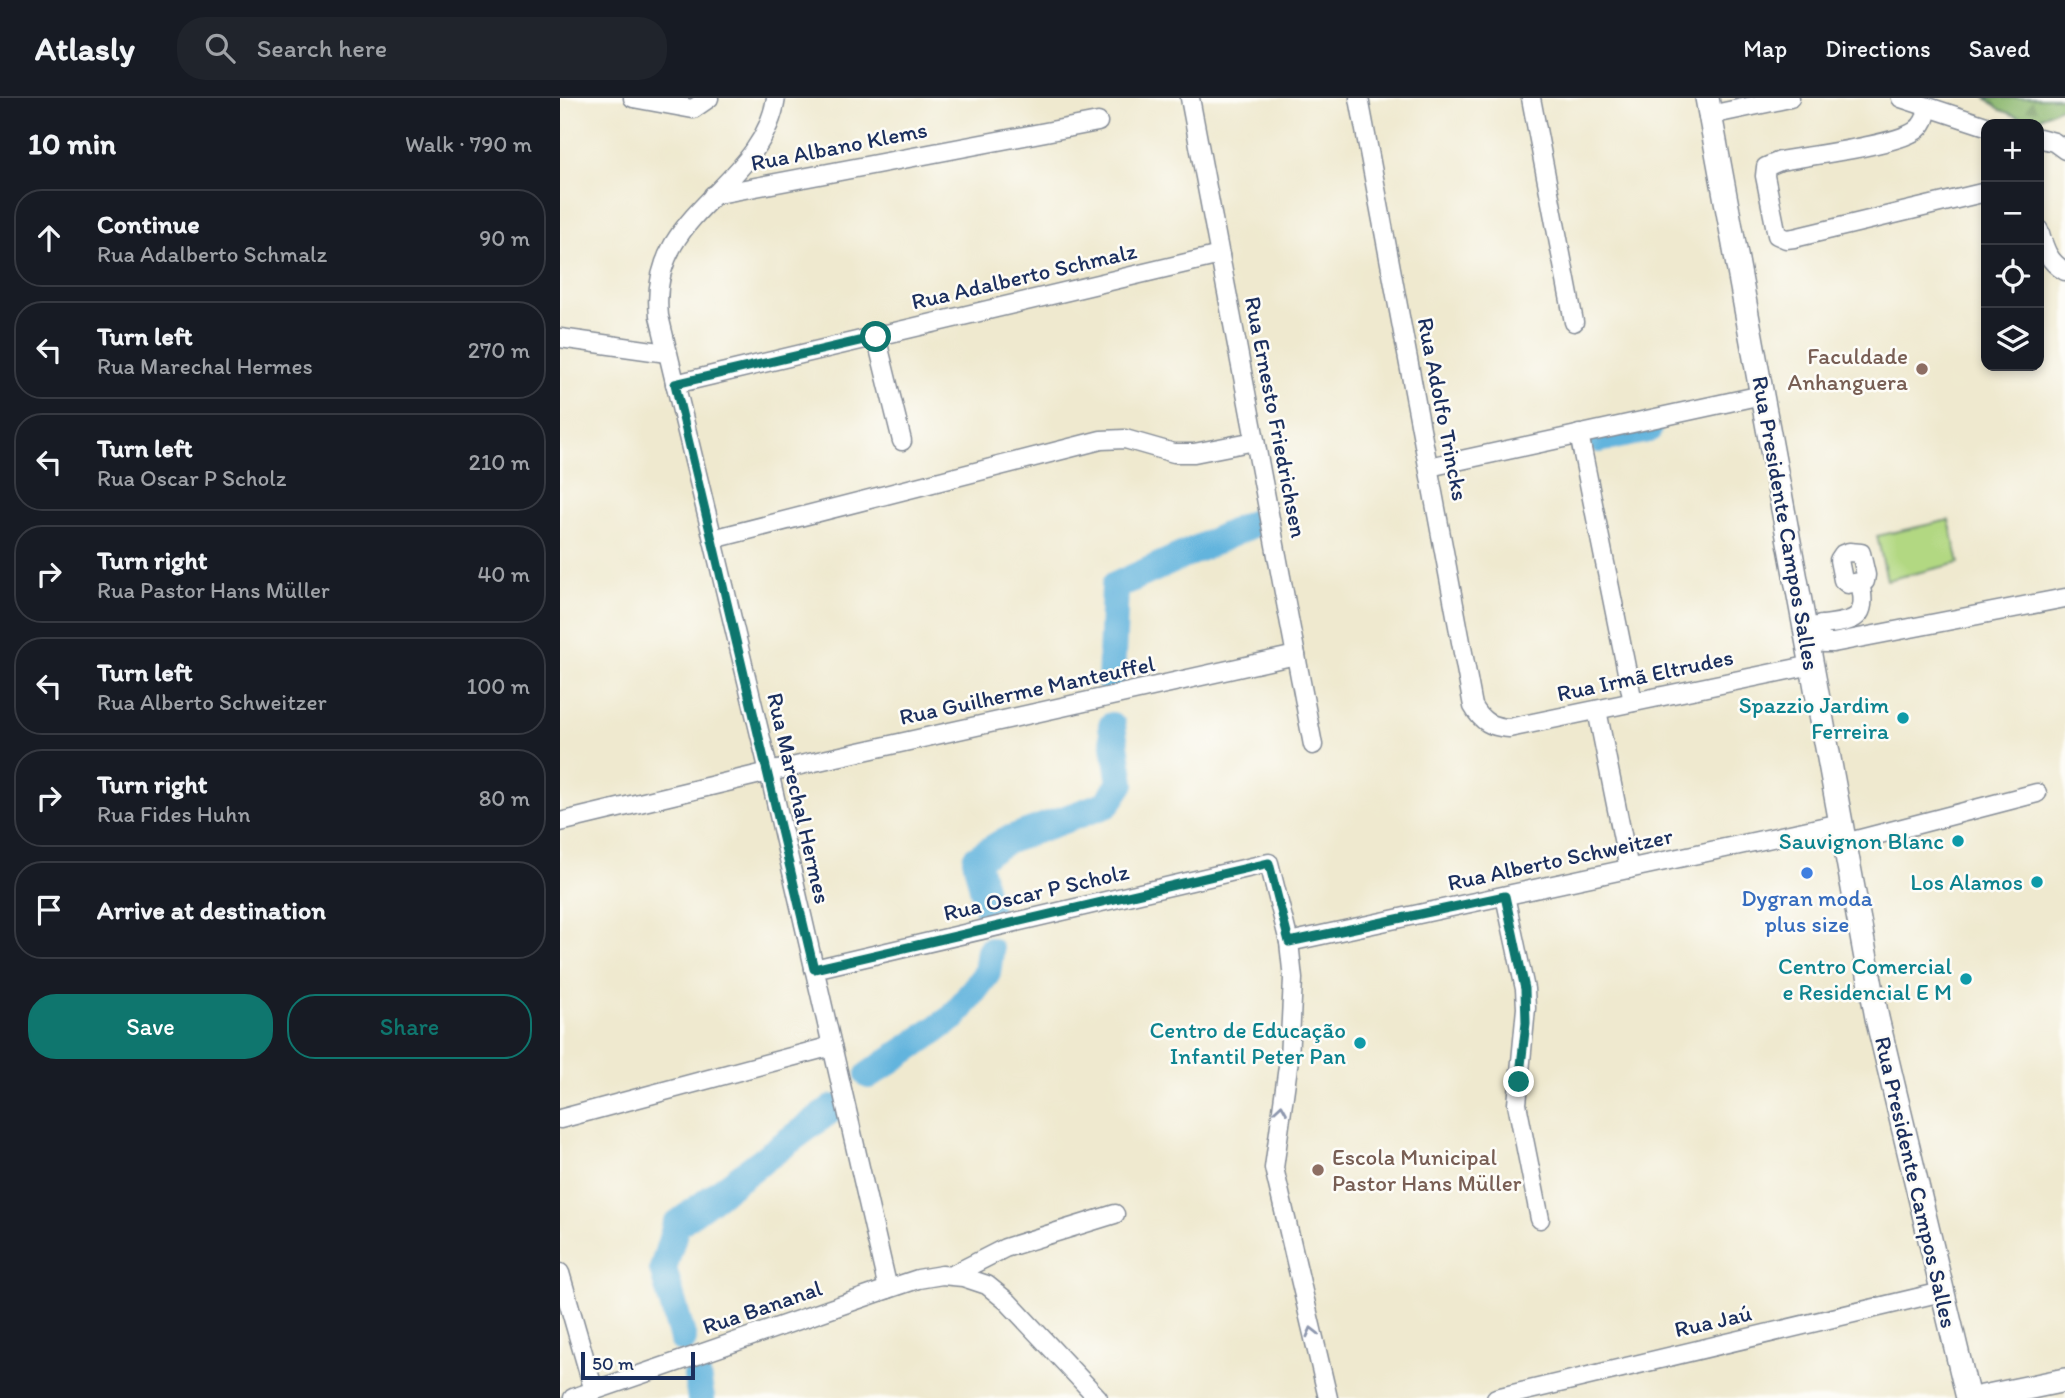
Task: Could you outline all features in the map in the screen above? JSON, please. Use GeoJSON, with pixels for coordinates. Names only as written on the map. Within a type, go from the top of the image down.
{"type":"FeatureCollection","features":[{"type":"Feature","properties":{"kind":"main road","name":"Rua Presidente Campos Salles"},"geometry":{"type":"LineString","coordinates":[[1709,107],[1762,394],[1813,627],[1811,661],[1882,1042],[1968,1398]]}},
{"type":"Feature","properties":{"kind":"main road"},"geometry":{"type":"LineString","coordinates":[[1978,1398],[2065,1380]]}},
{"type":"Feature","properties":{"kind":"street"},"geometry":{"type":"LineString","coordinates":[[633,98],[693,109],[709,98]]}},
{"type":"Feature","properties":{"kind":"street","name":"Rua Marechal Hermes"},"geometry":{"type":"LineString","coordinates":[[776,98],[770,123],[762,140],[680,232],[662,268],[657,300],[667,353],[769,772],[888,1289]]}},
{"type":"Feature","properties":{"kind":"street","name":"Rua Ernesto Friedrichsen"},"geometry":{"type":"LineString","coordinates":[[1190,98],[1313,745]]}},
{"type":"Feature","properties":{"kind":"street","name":"Rua Adolfo Trincks"},"geometry":{"type":"LineString","coordinates":[[1359,98],[1474,706],[1479,716],[1488,724]]}},
{"type":"Feature","properties":{"kind":"street"},"geometry":{"type":"LineString","coordinates":[[1531,98],[1574,322]]}},
{"type":"Feature","properties":{"kind":"street"},"geometry":{"type":"LineString","coordinates":[[1709,107],[1790,98]]}},
{"type":"Feature","properties":{"kind":"street"},"geometry":{"type":"LineString","coordinates":[[1901,98],[1981,124]]}},
{"type":"Feature","properties":{"kind":"street"},"geometry":{"type":"LineString","coordinates":[[1928,107],[1926,119],[1910,134],[1780,161],[1766,167],[1765,176],[1777,235],[1786,239],[1794,238],[1981,193]]}},
{"type":"Feature","properties":{"kind":"street","name":"Rua Albano Klems"},"geometry":{"type":"LineString","coordinates":[[713,195],[1098,122]]}},
{"type":"Feature","properties":{"kind":"street"},"geometry":{"type":"LineString","coordinates":[[2044,139],[2054,142],[2065,150]]}},
{"type":"Feature","properties":{"kind":"street"},"geometry":{"type":"LineString","coordinates":[[2043,245],[2054,265],[2065,271]]}},
{"type":"Feature","properties":{"kind":"street","name":"Rua Adalberto Schmalz"},"geometry":{"type":"LineString","coordinates":[[675,384],[1220,255]]}},
{"type":"Feature","properties":{"kind":"street"},"geometry":{"type":"LineString","coordinates":[[876,337],[902,441]]}},
{"type":"Feature","properties":{"kind":"street"},"geometry":{"type":"LineString","coordinates":[[560,338],[667,353]]}},
{"type":"Feature","properties":{"kind":"street"},"geometry":{"type":"LineString","coordinates":[[1429,467],[1762,394]]}},
{"type":"Feature","properties":{"kind":"street"},"geometry":{"type":"LineString","coordinates":[[1580,434],[1633,702]]}},
{"type":"Feature","properties":{"kind":"street"},"geometry":{"type":"LineString","coordinates":[[713,539],[1101,440],[1125,439],[1174,453],[1194,453],[1255,441]]}},
{"type":"Feature","properties":{"kind":"street"},"geometry":{"type":"LineString","coordinates":[[1860,583],[1863,607],[1860,614],[1854,619],[1813,627],[1824,643],[2065,598]]}},
{"type":"Feature","properties":{"kind":"street","name":"Rua Irmã Eltrudes"},"geometry":{"type":"LineString","coordinates":[[1488,724],[1509,728],[1597,710],[1949,628]]}},
{"type":"Feature","properties":{"kind":"street","name":"Rua Guilherme Manteuffel"},"geometry":{"type":"LineString","coordinates":[[560,822],[769,772],[1296,656]]}},
{"type":"Feature","properties":{"kind":"street"},"geometry":{"type":"LineString","coordinates":[[1597,710],[1629,869]]}},
{"type":"Feature","properties":{"kind":"street","name":"Rua Alberto Schweitzer"},"geometry":{"type":"LineString","coordinates":[[1289,942],[1629,869],[1843,833],[2037,793]]}},
{"type":"Feature","properties":{"kind":"street","name":"Rua Oscar P Scholz"},"geometry":{"type":"LineString","coordinates":[[814,969],[1269,863],[1289,942]]}},
{"type":"Feature","properties":{"kind":"street"},"geometry":{"type":"LineString","coordinates":[[1505,896],[1525,989],[1526,1009],[1517,1104],[1540,1219]]}},
{"type":"Feature","properties":{"kind":"street"},"geometry":{"type":"LineString","coordinates":[[1289,942],[1293,979],[1289,1059],[1274,1168],[1328,1398]]}},
{"type":"Feature","properties":{"kind":"street"},"geometry":{"type":"LineString","coordinates":[[560,1119],[832,1046]]}},
{"type":"Feature","properties":{"kind":"street"},"geometry":{"type":"LineString","coordinates":[[952,1275],[1004,1248],[1115,1214]]}},
{"type":"Feature","properties":{"kind":"street"},"geometry":{"type":"LineString","coordinates":[[560,1273],[594,1391]]}},
{"type":"Feature","properties":{"kind":"street"},"geometry":{"type":"LineString","coordinates":[[888,1289],[918,1279],[952,1275],[975,1280],[997,1292],[1098,1398]]}},
{"type":"Feature","properties":{"kind":"street","name":"Rua Bananal"},"geometry":{"type":"LineString","coordinates":[[573,1398],[888,1289]]}},
{"type":"Feature","properties":{"kind":"street","name":"Rua Jaú"},"geometry":{"type":"LineString","coordinates":[[1496,1398],[1942,1292]]}},
{"type":"Feature","properties":{"kind":"green space"},"geometry":{"type":"Polygon","coordinates":[[[1986,98],[2065,98],[2065,105],[2037,119],[2024,119],[2001,110],[1986,98]]]}},
{"type":"Feature","properties":{"kind":"green space"},"geometry":{"type":"Polygon","coordinates":[[[1949,520],[1959,563],[1887,580],[1877,536],[1949,520]]]}},
{"type":"Feature","properties":{"kind":"waterway"},"geometry":{"type":"LineString","coordinates":[[1599,439],[1648,429]]}},
{"type":"Feature","properties":{"kind":"waterway"},"geometry":{"type":"LineString","coordinates":[[1111,682],[1115,586],[1257,522]]}},
{"type":"Feature","properties":{"kind":"waterway"},"geometry":{"type":"LineString","coordinates":[[989,913],[976,859],[1005,841],[1107,804],[1121,783],[1112,726]]}},
{"type":"Feature","properties":{"kind":"waterway"},"geometry":{"type":"LineString","coordinates":[[869,1075],[954,1017],[987,973],[990,951]]}},
{"type":"Feature","properties":{"kind":"waterway"},"geometry":{"type":"LineString","coordinates":[[683,1339],[663,1269],[676,1225],[833,1108]]}},
{"type":"Feature","properties":{"kind":"waterway"},"geometry":{"type":"LineString","coordinates":[[697,1376],[701,1398]]}},
{"type":"Feature","properties":{"kind":"place","name":"Faculdade Anhanguera"},"geometry":{"type":"Point","coordinates":[1922,369]}},
{"type":"Feature","properties":{"kind":"place","name":"Spazzio Jardim Ferreira"},"geometry":{"type":"Point","coordinates":[1903,718]}},
{"type":"Feature","properties":{"kind":"place","name":"Sauvignon Blanc"},"geometry":{"type":"Point","coordinates":[1958,841]}},
{"type":"Feature","properties":{"kind":"place","name":"Dygran moda plus size"},"geometry":{"type":"Point","coordinates":[1807,873]}},
{"type":"Feature","properties":{"kind":"place","name":"Los Alamos"},"geometry":{"type":"Point","coordinates":[2037,882]}},
{"type":"Feature","properties":{"kind":"place","name":"Centro Comercial e Residencial E M"},"geometry":{"type":"Point","coordinates":[1966,979]}},
{"type":"Feature","properties":{"kind":"place","name":"Centro de Educação Infantil Peter Pan"},"geometry":{"type":"Point","coordinates":[1360,1043]}},
{"type":"Feature","properties":{"kind":"place","name":"Escola Municipal Pastor Hans Müller"},"geometry":{"type":"Point","coordinates":[1318,1170]}},
{"type":"Feature","properties":{"kind":"route"},"geometry":{"type":"LineString","coordinates":[[876,337],[675,384],[814,969],[1269,863],[1289,942],[1505,896],[1525,989],[1526,1023],[1519,1082]]}}]}
